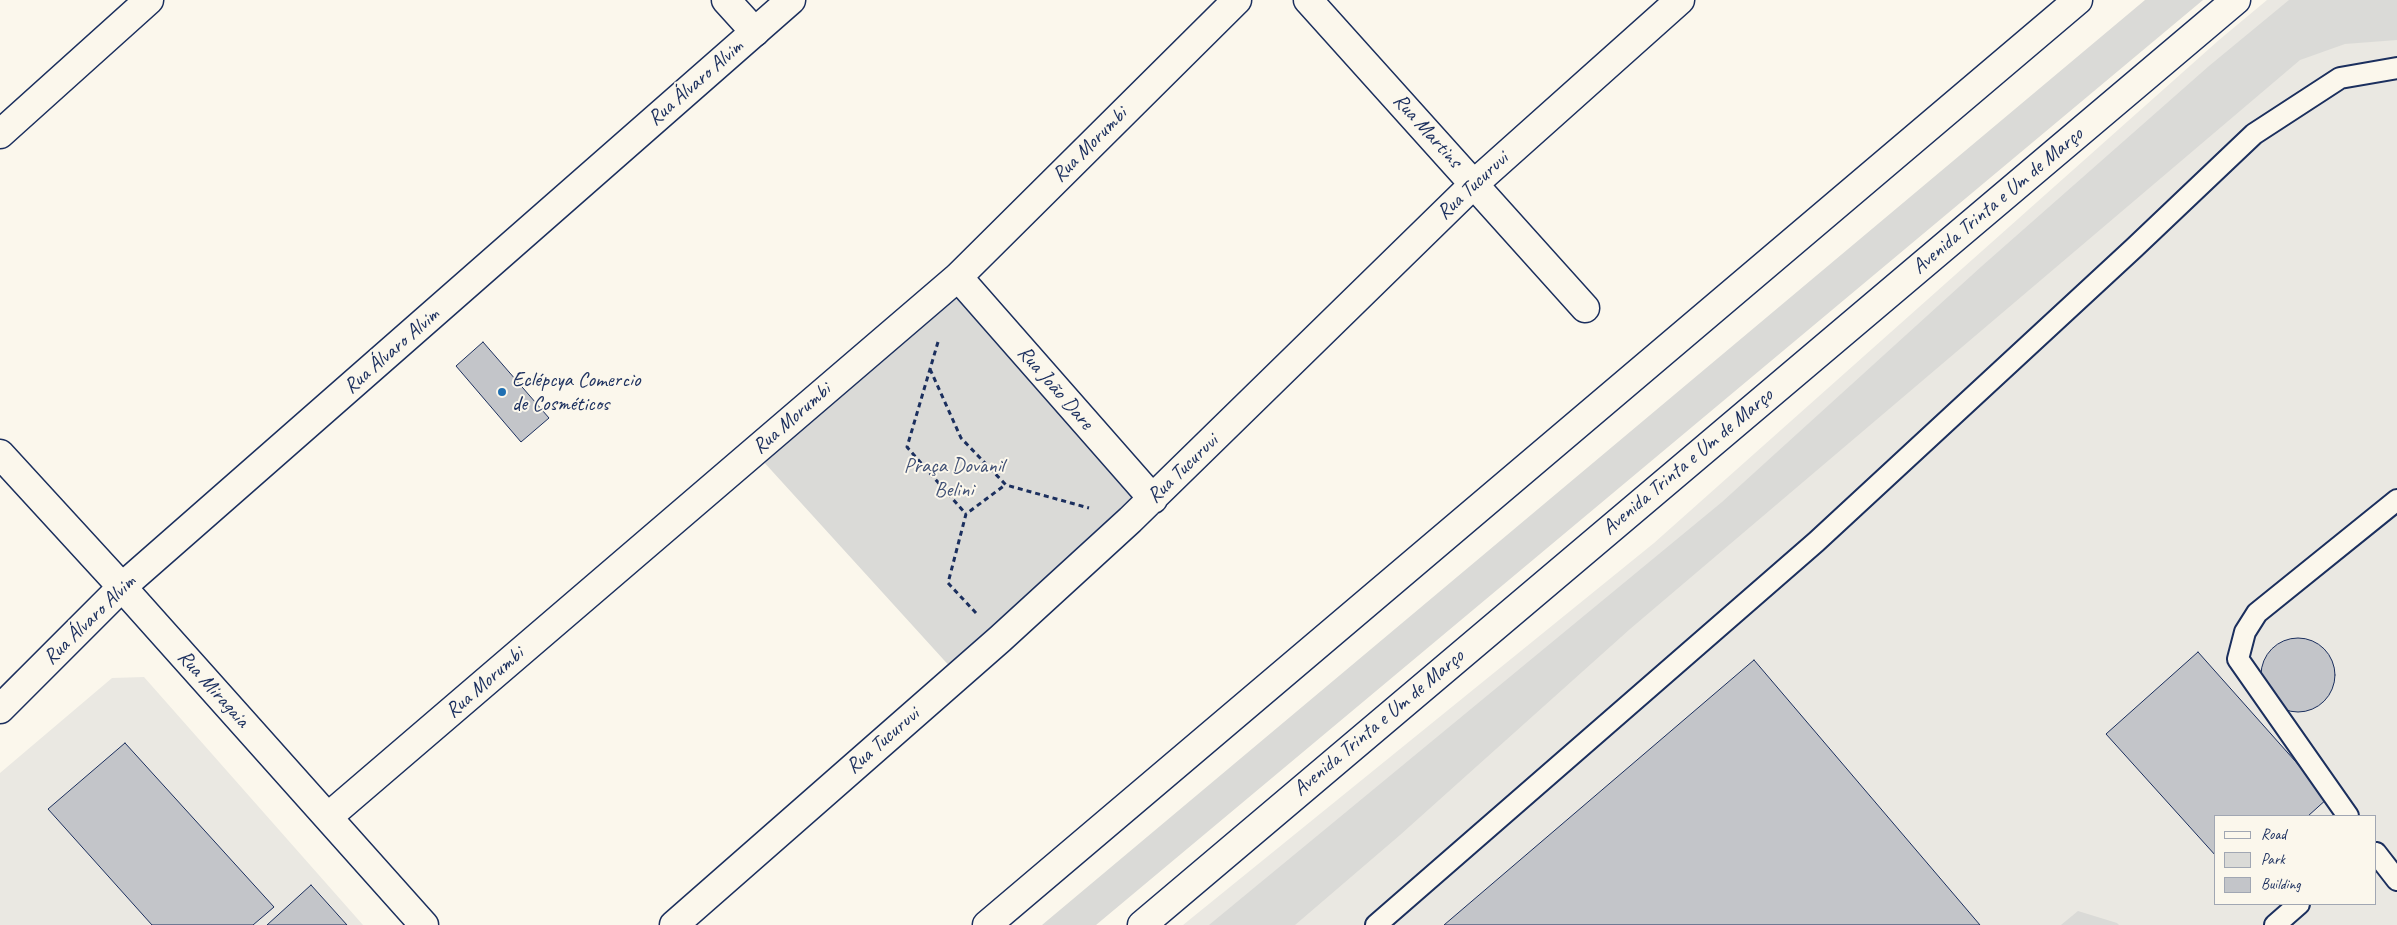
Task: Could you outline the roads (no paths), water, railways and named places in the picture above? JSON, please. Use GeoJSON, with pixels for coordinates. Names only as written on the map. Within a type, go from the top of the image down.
{"type":"FeatureCollection","features":[{"type":"Feature","properties":{"kind":"street"},"geometry":{"type":"LineString","coordinates":[[0,134],[149,0]]}},
{"type":"Feature","properties":{"kind":"street"},"geometry":{"type":"LineString","coordinates":[[726,0],[755,32]]}},
{"type":"Feature","properties":{"kind":"street","name":"Rua Álvaro Alvim"},"geometry":{"type":"LineString","coordinates":[[0,708],[122,587],[791,0]]}},
{"type":"Feature","properties":{"kind":"street","name":"Rua Morumbi"},"geometry":{"type":"LineString","coordinates":[[328,817],[958,276],[1237,0]]}},
{"type":"Feature","properties":{"kind":"street","name":"Rua Martins"},"geometry":{"type":"LineString","coordinates":[[1308,0],[1585,308]]}},
{"type":"Feature","properties":{"kind":"street","name":"Rua Tucuruvi"},"geometry":{"type":"LineString","coordinates":[[674,925],[1000,639],[1153,499],[1474,184],[1680,0]]}},
{"type":"Feature","properties":{"kind":"street"},"geometry":{"type":"LineString","coordinates":[[987,925],[2078,0]]}},
{"type":"Feature","properties":{"kind":"street","name":"Avenida Trinta e Um de Março"},"geometry":{"type":"LineString","coordinates":[[1142,925],[2236,0]]}},
{"type":"Feature","properties":{"kind":"street","name":"Rua João Dare"},"geometry":{"type":"LineString","coordinates":[[958,276],[1153,499]]}},
{"type":"Feature","properties":{"kind":"street","name":"Rua Miragaia"},"geometry":{"type":"LineString","coordinates":[[0,454],[122,587],[424,925]]}},
{"type":"Feature","properties":{"kind":"lane"},"geometry":{"type":"LineString","coordinates":[[1376,925],[1816,542],[2134,248],[2254,134],[2340,78],[2397,68]]}},
{"type":"Feature","properties":{"kind":"lane"},"geometry":{"type":"LineString","coordinates":[[2347,815],[2238,660],[2245,632],[2257,613],[2397,500]]}},
{"type":"Feature","properties":{"kind":"lane"},"geometry":{"type":"LineString","coordinates":[[2377,855],[2397,880]]}},
{"type":"Feature","properties":{"kind":"lane"},"geometry":{"type":"LineString","coordinates":[[2275,925],[2298,905]]}},
{"type":"Feature","properties":{"kind":"place","name":"Eclépcya Comercio de Cosméticos"},"geometry":{"type":"Point","coordinates":[502,392]}},
{"type":"Feature","properties":{"kind":"park label","name":"Praça Dovanil Belini"},"geometry":{"type":"Point","coordinates":[954,478]}}]}
